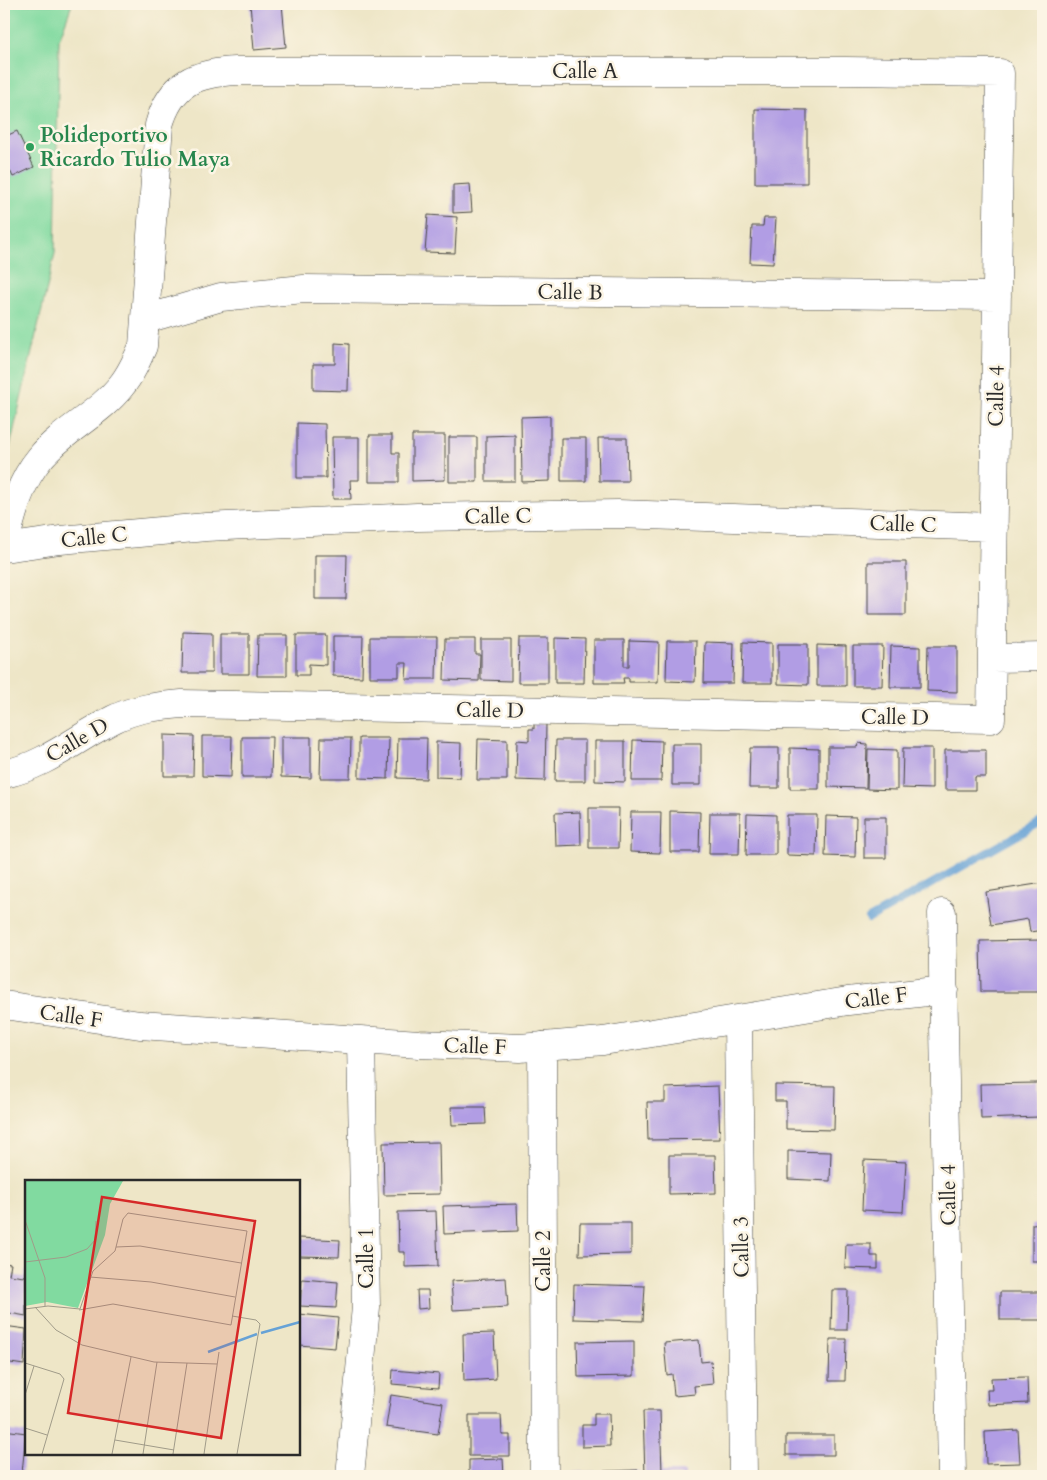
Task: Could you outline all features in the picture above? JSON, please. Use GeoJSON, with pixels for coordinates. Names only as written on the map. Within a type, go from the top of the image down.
{"type":"FeatureCollection","features":[{"type":"Feature","properties":{"kind":"street","name":"Calle A"},"geometry":{"type":"LineString","coordinates":[[146,319],[159,124],[164,106],[175,91],[191,80],[213,72],[846,71],[1000,73]]}},
{"type":"Feature","properties":{"kind":"street","name":"Calle 4"},"geometry":{"type":"LineString","coordinates":[[991,718],[1000,73]]}},
{"type":"Feature","properties":{"kind":"street","name":"Calle B"},"geometry":{"type":"LineString","coordinates":[[146,319],[221,297],[304,289],[997,296]]}},
{"type":"Feature","properties":{"kind":"street"},"geometry":{"type":"LineString","coordinates":[[4,547],[14,506],[27,478],[40,457],[121,387],[134,367],[143,346],[146,319]]}},
{"type":"Feature","properties":{"kind":"street","name":"Calle C"},"geometry":{"type":"LineString","coordinates":[[4,547],[206,527],[417,517],[618,514],[994,527]]}},
{"type":"Feature","properties":{"kind":"street"},"geometry":{"type":"LineString","coordinates":[[992,658],[1043,657]]}},
{"type":"Feature","properties":{"kind":"street","name":"Calle D"},"geometry":{"type":"LineString","coordinates":[[4,774],[33,765],[115,719],[144,708],[182,704],[991,718]]}},
{"type":"Feature","properties":{"kind":"street","name":"Calle 4"},"geometry":{"type":"LineString","coordinates":[[942,913],[952,1476]]}},
{"type":"Feature","properties":{"kind":"street","name":"Calle F"},"geometry":{"type":"LineString","coordinates":[[4,1005],[140,1025],[361,1040],[520,1048],[603,1041],[848,1001],[944,990]]}},
{"type":"Feature","properties":{"kind":"street","name":"Calle 3"},"geometry":{"type":"LineString","coordinates":[[738,1019],[743,1476]]}},
{"type":"Feature","properties":{"kind":"street","name":"Calle 1"},"geometry":{"type":"LineString","coordinates":[[350,1476],[366,1307],[361,1040]]}},
{"type":"Feature","properties":{"kind":"street","name":"Calle 2"},"geometry":{"type":"LineString","coordinates":[[542,1046],[544,1476]]}},
{"type":"Feature","properties":{"kind":"green space","name":"Polideportivo Ricardo Tulio Maya"},"geometry":{"type":"Polygon","coordinates":[[[4,4],[72,4],[59,40],[55,253],[4,472],[4,4]]]}},
{"type":"Feature","properties":{"kind":"building"},"geometry":{"type":"Polygon","coordinates":[[[250,4],[282,4],[286,47],[254,50],[250,4]]]}},
{"type":"Feature","properties":{"kind":"building"},"geometry":{"type":"Polygon","coordinates":[[[755,109],[807,110],[807,183],[755,183],[755,109]]]}},
{"type":"Feature","properties":{"kind":"building"},"geometry":{"type":"Polygon","coordinates":[[[17,131],[34,167],[13,177],[4,158],[4,137],[17,131]]]}},
{"type":"Feature","properties":{"kind":"building"},"geometry":{"type":"Polygon","coordinates":[[[470,184],[472,212],[453,213],[453,185],[470,184]]]}},
{"type":"Feature","properties":{"kind":"building"},"geometry":{"type":"Polygon","coordinates":[[[428,215],[457,217],[455,253],[425,252],[428,215]]]}},
{"type":"Feature","properties":{"kind":"building"},"geometry":{"type":"Polygon","coordinates":[[[764,218],[776,218],[773,264],[750,263],[752,226],[763,226],[764,218]]]}},
{"type":"Feature","properties":{"kind":"building"},"geometry":{"type":"Polygon","coordinates":[[[335,343],[349,344],[348,391],[313,390],[313,364],[335,364],[335,343]]]}},
{"type":"Feature","properties":{"kind":"building"},"geometry":{"type":"Polygon","coordinates":[[[550,416],[550,481],[522,482],[521,417],[550,416]]]}},
{"type":"Feature","properties":{"kind":"building"},"geometry":{"type":"Polygon","coordinates":[[[297,423],[325,424],[326,478],[297,478],[297,423]]]}},
{"type":"Feature","properties":{"kind":"building"},"geometry":{"type":"Polygon","coordinates":[[[369,435],[392,435],[392,453],[399,453],[399,482],[369,482],[369,435]]]}},
{"type":"Feature","properties":{"kind":"building"},"geometry":{"type":"Polygon","coordinates":[[[412,435],[445,435],[445,480],[412,481],[412,435]]]}},
{"type":"Feature","properties":{"kind":"building"},"geometry":{"type":"Polygon","coordinates":[[[515,435],[515,481],[486,481],[486,436],[515,435]]]}},
{"type":"Feature","properties":{"kind":"building"},"geometry":{"type":"Polygon","coordinates":[[[332,437],[359,437],[359,480],[350,480],[351,499],[333,499],[332,437]]]}},
{"type":"Feature","properties":{"kind":"building"},"geometry":{"type":"Polygon","coordinates":[[[449,437],[477,437],[477,482],[449,482],[449,437]]]}},
{"type":"Feature","properties":{"kind":"building"},"geometry":{"type":"Polygon","coordinates":[[[561,438],[586,438],[586,481],[561,481],[561,438]]]}},
{"type":"Feature","properties":{"kind":"building"},"geometry":{"type":"Polygon","coordinates":[[[598,438],[627,438],[628,481],[599,481],[598,438]]]}},
{"type":"Feature","properties":{"kind":"building"},"geometry":{"type":"Polygon","coordinates":[[[315,555],[347,555],[346,599],[315,599],[315,555]]]}},
{"type":"Feature","properties":{"kind":"building"},"geometry":{"type":"Polygon","coordinates":[[[868,562],[906,562],[906,615],[868,615],[868,562]]]}},
{"type":"Feature","properties":{"kind":"building"},"geometry":{"type":"Polygon","coordinates":[[[183,632],[212,633],[212,673],[182,673],[183,632]]]}},
{"type":"Feature","properties":{"kind":"building"},"geometry":{"type":"Polygon","coordinates":[[[220,634],[249,634],[249,674],[220,674],[220,634]]]}},
{"type":"Feature","properties":{"kind":"building"},"geometry":{"type":"Polygon","coordinates":[[[258,635],[287,635],[287,676],[257,676],[258,635]]]}},
{"type":"Feature","properties":{"kind":"building"},"geometry":{"type":"Polygon","coordinates":[[[296,635],[326,635],[326,665],[309,664],[309,675],[296,675],[296,635]]]}},
{"type":"Feature","properties":{"kind":"building"},"geometry":{"type":"Polygon","coordinates":[[[333,636],[363,636],[362,677],[333,676],[333,636]]]}},
{"type":"Feature","properties":{"kind":"building"},"geometry":{"type":"Polygon","coordinates":[[[370,637],[437,637],[436,679],[406,679],[407,663],[399,663],[399,677],[370,677],[370,637]]]}},
{"type":"Feature","properties":{"kind":"building"},"geometry":{"type":"Polygon","coordinates":[[[519,638],[548,638],[548,683],[518,683],[519,638]]]}},
{"type":"Feature","properties":{"kind":"building"},"geometry":{"type":"Polygon","coordinates":[[[555,638],[585,639],[584,683],[555,683],[555,638]]]}},
{"type":"Feature","properties":{"kind":"building"},"geometry":{"type":"Polygon","coordinates":[[[445,639],[475,639],[475,654],[480,654],[479,681],[444,680],[445,639]]]}},
{"type":"Feature","properties":{"kind":"building"},"geometry":{"type":"Polygon","coordinates":[[[481,640],[511,640],[511,681],[481,680],[481,640]]]}},
{"type":"Feature","properties":{"kind":"building"},"geometry":{"type":"Polygon","coordinates":[[[594,640],[624,640],[624,666],[629,666],[629,641],[659,642],[658,682],[629,682],[629,678],[623,678],[624,683],[594,683],[594,640]]]}},
{"type":"Feature","properties":{"kind":"building"},"geometry":{"type":"Polygon","coordinates":[[[667,641],[696,641],[695,682],[666,681],[667,641]]]}},
{"type":"Feature","properties":{"kind":"building"},"geometry":{"type":"Polygon","coordinates":[[[705,642],[734,643],[733,683],[704,683],[705,642]]]}},
{"type":"Feature","properties":{"kind":"building"},"geometry":{"type":"Polygon","coordinates":[[[743,642],[772,643],[772,683],[742,683],[743,642]]]}},
{"type":"Feature","properties":{"kind":"building"},"geometry":{"type":"Polygon","coordinates":[[[778,644],[808,644],[808,685],[778,684],[778,644]]]}},
{"type":"Feature","properties":{"kind":"building"},"geometry":{"type":"Polygon","coordinates":[[[817,645],[846,646],[846,686],[817,686],[817,645]]]}},
{"type":"Feature","properties":{"kind":"building"},"geometry":{"type":"Polygon","coordinates":[[[853,646],[883,646],[882,686],[853,686],[853,646]]]}},
{"type":"Feature","properties":{"kind":"building"},"geometry":{"type":"Polygon","coordinates":[[[891,646],[920,647],[920,687],[890,687],[891,646]]]}},
{"type":"Feature","properties":{"kind":"building"},"geometry":{"type":"Polygon","coordinates":[[[928,646],[957,646],[957,692],[927,691],[928,646]]]}},
{"type":"Feature","properties":{"kind":"building"},"geometry":{"type":"Polygon","coordinates":[[[534,724],[546,724],[545,781],[516,780],[517,740],[529,741],[529,729],[534,729],[534,724]]]}},
{"type":"Feature","properties":{"kind":"building"},"geometry":{"type":"Polygon","coordinates":[[[164,735],[194,736],[193,776],[164,776],[164,735]]]}},
{"type":"Feature","properties":{"kind":"building"},"geometry":{"type":"Polygon","coordinates":[[[202,736],[232,736],[231,777],[202,776],[202,736]]]}},
{"type":"Feature","properties":{"kind":"building"},"geometry":{"type":"Polygon","coordinates":[[[242,737],[272,737],[271,777],[242,777],[242,737]]]}},
{"type":"Feature","properties":{"kind":"building"},"geometry":{"type":"Polygon","coordinates":[[[281,737],[311,737],[311,778],[281,777],[281,737]]]}},
{"type":"Feature","properties":{"kind":"building"},"geometry":{"type":"Polygon","coordinates":[[[321,738],[351,738],[350,778],[320,778],[321,738]]]}},
{"type":"Feature","properties":{"kind":"building"},"geometry":{"type":"Polygon","coordinates":[[[359,738],[389,738],[388,779],[359,778],[359,738]]]}},
{"type":"Feature","properties":{"kind":"building"},"geometry":{"type":"Polygon","coordinates":[[[398,738],[427,738],[426,779],[397,778],[398,738]]]}},
{"type":"Feature","properties":{"kind":"building"},"geometry":{"type":"Polygon","coordinates":[[[478,739],[507,740],[507,780],[477,780],[478,739]]]}},
{"type":"Feature","properties":{"kind":"building"},"geometry":{"type":"Polygon","coordinates":[[[556,740],[585,740],[585,781],[555,781],[556,740]]]}},
{"type":"Feature","properties":{"kind":"building"},"geometry":{"type":"Polygon","coordinates":[[[633,740],[662,741],[661,781],[632,781],[633,740]]]}},
{"type":"Feature","properties":{"kind":"building"},"geometry":{"type":"Polygon","coordinates":[[[595,741],[625,741],[625,782],[595,781],[595,741]]]}},
{"type":"Feature","properties":{"kind":"building"},"geometry":{"type":"Polygon","coordinates":[[[436,742],[461,743],[460,778],[436,777],[436,742]]]}},
{"type":"Feature","properties":{"kind":"building"},"geometry":{"type":"Polygon","coordinates":[[[858,743],[867,744],[866,788],[828,787],[828,747],[857,747],[858,743]]]}},
{"type":"Feature","properties":{"kind":"building"},"geometry":{"type":"Polygon","coordinates":[[[672,744],[701,744],[701,785],[672,785],[672,744]]]}},
{"type":"Feature","properties":{"kind":"building"},"geometry":{"type":"Polygon","coordinates":[[[750,748],[779,748],[779,788],[749,788],[750,748]]]}},
{"type":"Feature","properties":{"kind":"building"},"geometry":{"type":"Polygon","coordinates":[[[790,748],[819,749],[819,789],[790,789],[790,748]]]}},
{"type":"Feature","properties":{"kind":"building"},"geometry":{"type":"Polygon","coordinates":[[[903,748],[932,748],[932,789],[902,788],[903,748]]]}},
{"type":"Feature","properties":{"kind":"building"},"geometry":{"type":"Polygon","coordinates":[[[868,749],[897,750],[897,790],[867,789],[868,749]]]}},
{"type":"Feature","properties":{"kind":"building"},"geometry":{"type":"Polygon","coordinates":[[[945,750],[986,750],[986,777],[975,777],[975,790],[945,790],[945,750]]]}},
{"type":"Feature","properties":{"kind":"building"},"geometry":{"type":"Polygon","coordinates":[[[589,808],[619,808],[618,848],[589,848],[589,808]]]}},
{"type":"Feature","properties":{"kind":"building"},"geometry":{"type":"Polygon","coordinates":[[[670,811],[700,812],[699,852],[670,852],[670,811]]]}},
{"type":"Feature","properties":{"kind":"building"},"geometry":{"type":"Polygon","coordinates":[[[580,812],[581,845],[556,846],[555,813],[580,812]]]}},
{"type":"Feature","properties":{"kind":"building"},"geometry":{"type":"Polygon","coordinates":[[[631,812],[661,812],[660,853],[630,852],[631,812]]]}},
{"type":"Feature","properties":{"kind":"building"},"geometry":{"type":"Polygon","coordinates":[[[710,813],[740,813],[739,854],[709,854],[710,813]]]}},
{"type":"Feature","properties":{"kind":"building"},"geometry":{"type":"Polygon","coordinates":[[[747,814],[776,815],[776,855],[746,855],[747,814]]]}},
{"type":"Feature","properties":{"kind":"building"},"geometry":{"type":"Polygon","coordinates":[[[787,815],[817,815],[816,856],[787,855],[787,815]]]}},
{"type":"Feature","properties":{"kind":"building"},"geometry":{"type":"Polygon","coordinates":[[[826,816],[856,817],[855,857],[825,856],[826,816]]]}},
{"type":"Feature","properties":{"kind":"building"},"geometry":{"type":"Polygon","coordinates":[[[864,817],[886,817],[886,858],[864,858],[864,817]]]}},
{"type":"Feature","properties":{"kind":"building"},"geometry":{"type":"Polygon","coordinates":[[[1043,883],[1043,930],[1030,932],[1028,919],[991,925],[986,892],[1043,883]]]}},
{"type":"Feature","properties":{"kind":"building"},"geometry":{"type":"Polygon","coordinates":[[[1042,940],[1043,992],[981,992],[980,941],[1042,940]]]}},
{"type":"Feature","properties":{"kind":"building"},"geometry":{"type":"Polygon","coordinates":[[[1038,1083],[1039,1117],[981,1119],[980,1084],[1038,1083]]]}},
{"type":"Feature","properties":{"kind":"building"},"geometry":{"type":"Polygon","coordinates":[[[775,1085],[835,1086],[834,1130],[786,1129],[786,1101],[775,1101],[775,1085]]]}},
{"type":"Feature","properties":{"kind":"building"},"geometry":{"type":"Polygon","coordinates":[[[718,1086],[720,1139],[648,1140],[647,1102],[665,1102],[665,1088],[718,1086]]]}},
{"type":"Feature","properties":{"kind":"building"},"geometry":{"type":"Polygon","coordinates":[[[451,1107],[485,1107],[486,1124],[452,1125],[451,1107]]]}},
{"type":"Feature","properties":{"kind":"building"},"geometry":{"type":"Polygon","coordinates":[[[439,1142],[440,1194],[384,1195],[383,1143],[439,1142]]]}},
{"type":"Feature","properties":{"kind":"building"},"geometry":{"type":"Polygon","coordinates":[[[788,1151],[831,1152],[830,1181],[788,1179],[788,1151]]]}},
{"type":"Feature","properties":{"kind":"building"},"geometry":{"type":"Polygon","coordinates":[[[669,1155],[715,1155],[716,1193],[669,1194],[669,1155]]]}},
{"type":"Feature","properties":{"kind":"building"},"geometry":{"type":"Polygon","coordinates":[[[864,1160],[906,1162],[903,1212],[862,1210],[864,1160]]]}},
{"type":"Feature","properties":{"kind":"building"},"geometry":{"type":"Polygon","coordinates":[[[517,1204],[518,1231],[444,1234],[443,1206],[517,1204]]]}},
{"type":"Feature","properties":{"kind":"building"},"geometry":{"type":"Polygon","coordinates":[[[436,1211],[438,1266],[405,1267],[405,1252],[399,1252],[398,1212],[436,1211]]]}},
{"type":"Feature","properties":{"kind":"building"},"geometry":{"type":"Polygon","coordinates":[[[580,1223],[631,1223],[631,1254],[579,1255],[580,1223]]]}},
{"type":"Feature","properties":{"kind":"building"},"geometry":{"type":"Polygon","coordinates":[[[1043,1223],[1043,1261],[1032,1261],[1032,1224],[1043,1223]]]}},
{"type":"Feature","properties":{"kind":"building"},"geometry":{"type":"Polygon","coordinates":[[[300,1238],[340,1240],[339,1257],[300,1256],[300,1238]]]}},
{"type":"Feature","properties":{"kind":"building"},"geometry":{"type":"Polygon","coordinates":[[[846,1244],[871,1244],[871,1256],[878,1256],[878,1269],[845,1268],[846,1244]]]}},
{"type":"Feature","properties":{"kind":"building"},"geometry":{"type":"Polygon","coordinates":[[[4,1263],[11,1264],[9,1275],[24,1277],[25,1272],[25,1316],[4,1312],[4,1263]]]}},
{"type":"Feature","properties":{"kind":"building"},"geometry":{"type":"Polygon","coordinates":[[[506,1278],[508,1307],[453,1310],[451,1281],[506,1278]]]}},
{"type":"Feature","properties":{"kind":"building"},"geometry":{"type":"Polygon","coordinates":[[[302,1279],[338,1282],[336,1308],[300,1306],[302,1279]]]}},
{"type":"Feature","properties":{"kind":"building"},"geometry":{"type":"Polygon","coordinates":[[[574,1284],[645,1286],[643,1321],[573,1319],[574,1284]]]}},
{"type":"Feature","properties":{"kind":"building"},"geometry":{"type":"Polygon","coordinates":[[[417,1290],[428,1290],[429,1308],[418,1309],[417,1290]]]}},
{"type":"Feature","properties":{"kind":"building"},"geometry":{"type":"Polygon","coordinates":[[[832,1290],[848,1290],[847,1330],[831,1330],[832,1290]]]}},
{"type":"Feature","properties":{"kind":"building"},"geometry":{"type":"Polygon","coordinates":[[[1000,1292],[1043,1292],[1043,1320],[1000,1320],[1000,1292]]]}},
{"type":"Feature","properties":{"kind":"building"},"geometry":{"type":"Polygon","coordinates":[[[300,1314],[338,1318],[335,1348],[300,1345],[300,1314]]]}},
{"type":"Feature","properties":{"kind":"building"},"geometry":{"type":"Polygon","coordinates":[[[4,1326],[25,1329],[24,1365],[4,1362],[4,1326]]]}},
{"type":"Feature","properties":{"kind":"building"},"geometry":{"type":"Polygon","coordinates":[[[494,1333],[496,1379],[464,1381],[463,1334],[494,1333]]]}},
{"type":"Feature","properties":{"kind":"building"},"geometry":{"type":"Polygon","coordinates":[[[830,1339],[846,1339],[845,1381],[829,1381],[830,1339]]]}},
{"type":"Feature","properties":{"kind":"building"},"geometry":{"type":"Polygon","coordinates":[[[699,1340],[701,1362],[711,1361],[713,1384],[694,1386],[695,1394],[674,1396],[672,1374],[667,1375],[664,1343],[699,1340]]]}},
{"type":"Feature","properties":{"kind":"building"},"geometry":{"type":"Polygon","coordinates":[[[634,1341],[634,1376],[578,1377],[577,1342],[634,1341]]]}},
{"type":"Feature","properties":{"kind":"building"},"geometry":{"type":"Polygon","coordinates":[[[393,1370],[439,1374],[438,1388],[392,1384],[393,1370]]]}},
{"type":"Feature","properties":{"kind":"building"},"geometry":{"type":"Polygon","coordinates":[[[1027,1377],[1028,1403],[988,1405],[987,1390],[992,1390],[991,1378],[1027,1377]]]}},
{"type":"Feature","properties":{"kind":"building"},"geometry":{"type":"Polygon","coordinates":[[[391,1395],[443,1403],[438,1434],[386,1427],[391,1395]]]}},
{"type":"Feature","properties":{"kind":"building"},"geometry":{"type":"Polygon","coordinates":[[[643,1411],[660,1411],[662,1472],[685,1472],[685,1476],[645,1476],[643,1411]]]}},
{"type":"Feature","properties":{"kind":"building"},"geometry":{"type":"Polygon","coordinates":[[[594,1414],[609,1414],[610,1446],[582,1447],[582,1425],[594,1425],[594,1414]]]}},
{"type":"Feature","properties":{"kind":"building"},"geometry":{"type":"Polygon","coordinates":[[[469,1415],[501,1415],[502,1435],[510,1435],[510,1456],[469,1456],[469,1415]]]}},
{"type":"Feature","properties":{"kind":"building"},"geometry":{"type":"Polygon","coordinates":[[[4,1430],[25,1433],[22,1473],[36,1476],[4,1475],[4,1430]]]}},
{"type":"Feature","properties":{"kind":"building"},"geometry":{"type":"Polygon","coordinates":[[[1018,1430],[1020,1463],[986,1464],[985,1432],[1018,1430]]]}},
{"type":"Feature","properties":{"kind":"building"},"geometry":{"type":"Polygon","coordinates":[[[786,1435],[834,1435],[834,1455],[786,1455],[786,1435]]]}},
{"type":"Feature","properties":{"kind":"building"},"geometry":{"type":"Polygon","coordinates":[[[503,1459],[504,1476],[469,1476],[469,1460],[503,1459]]]}},
{"type":"Feature","properties":{"kind":"building"},"geometry":{"type":"Polygon","coordinates":[[[638,1470],[639,1476],[573,1476],[573,1472],[638,1470]]]}},
{"type":"Feature","properties":{"kind":"waterway"},"geometry":{"type":"LineString","coordinates":[[869,919],[1043,821]]}},
{"type":"Feature","properties":{"kind":"place","name":"Polideportivo Ricardo Tulio Maya"},"geometry":{"type":"Point","coordinates":[30,147]}}]}
